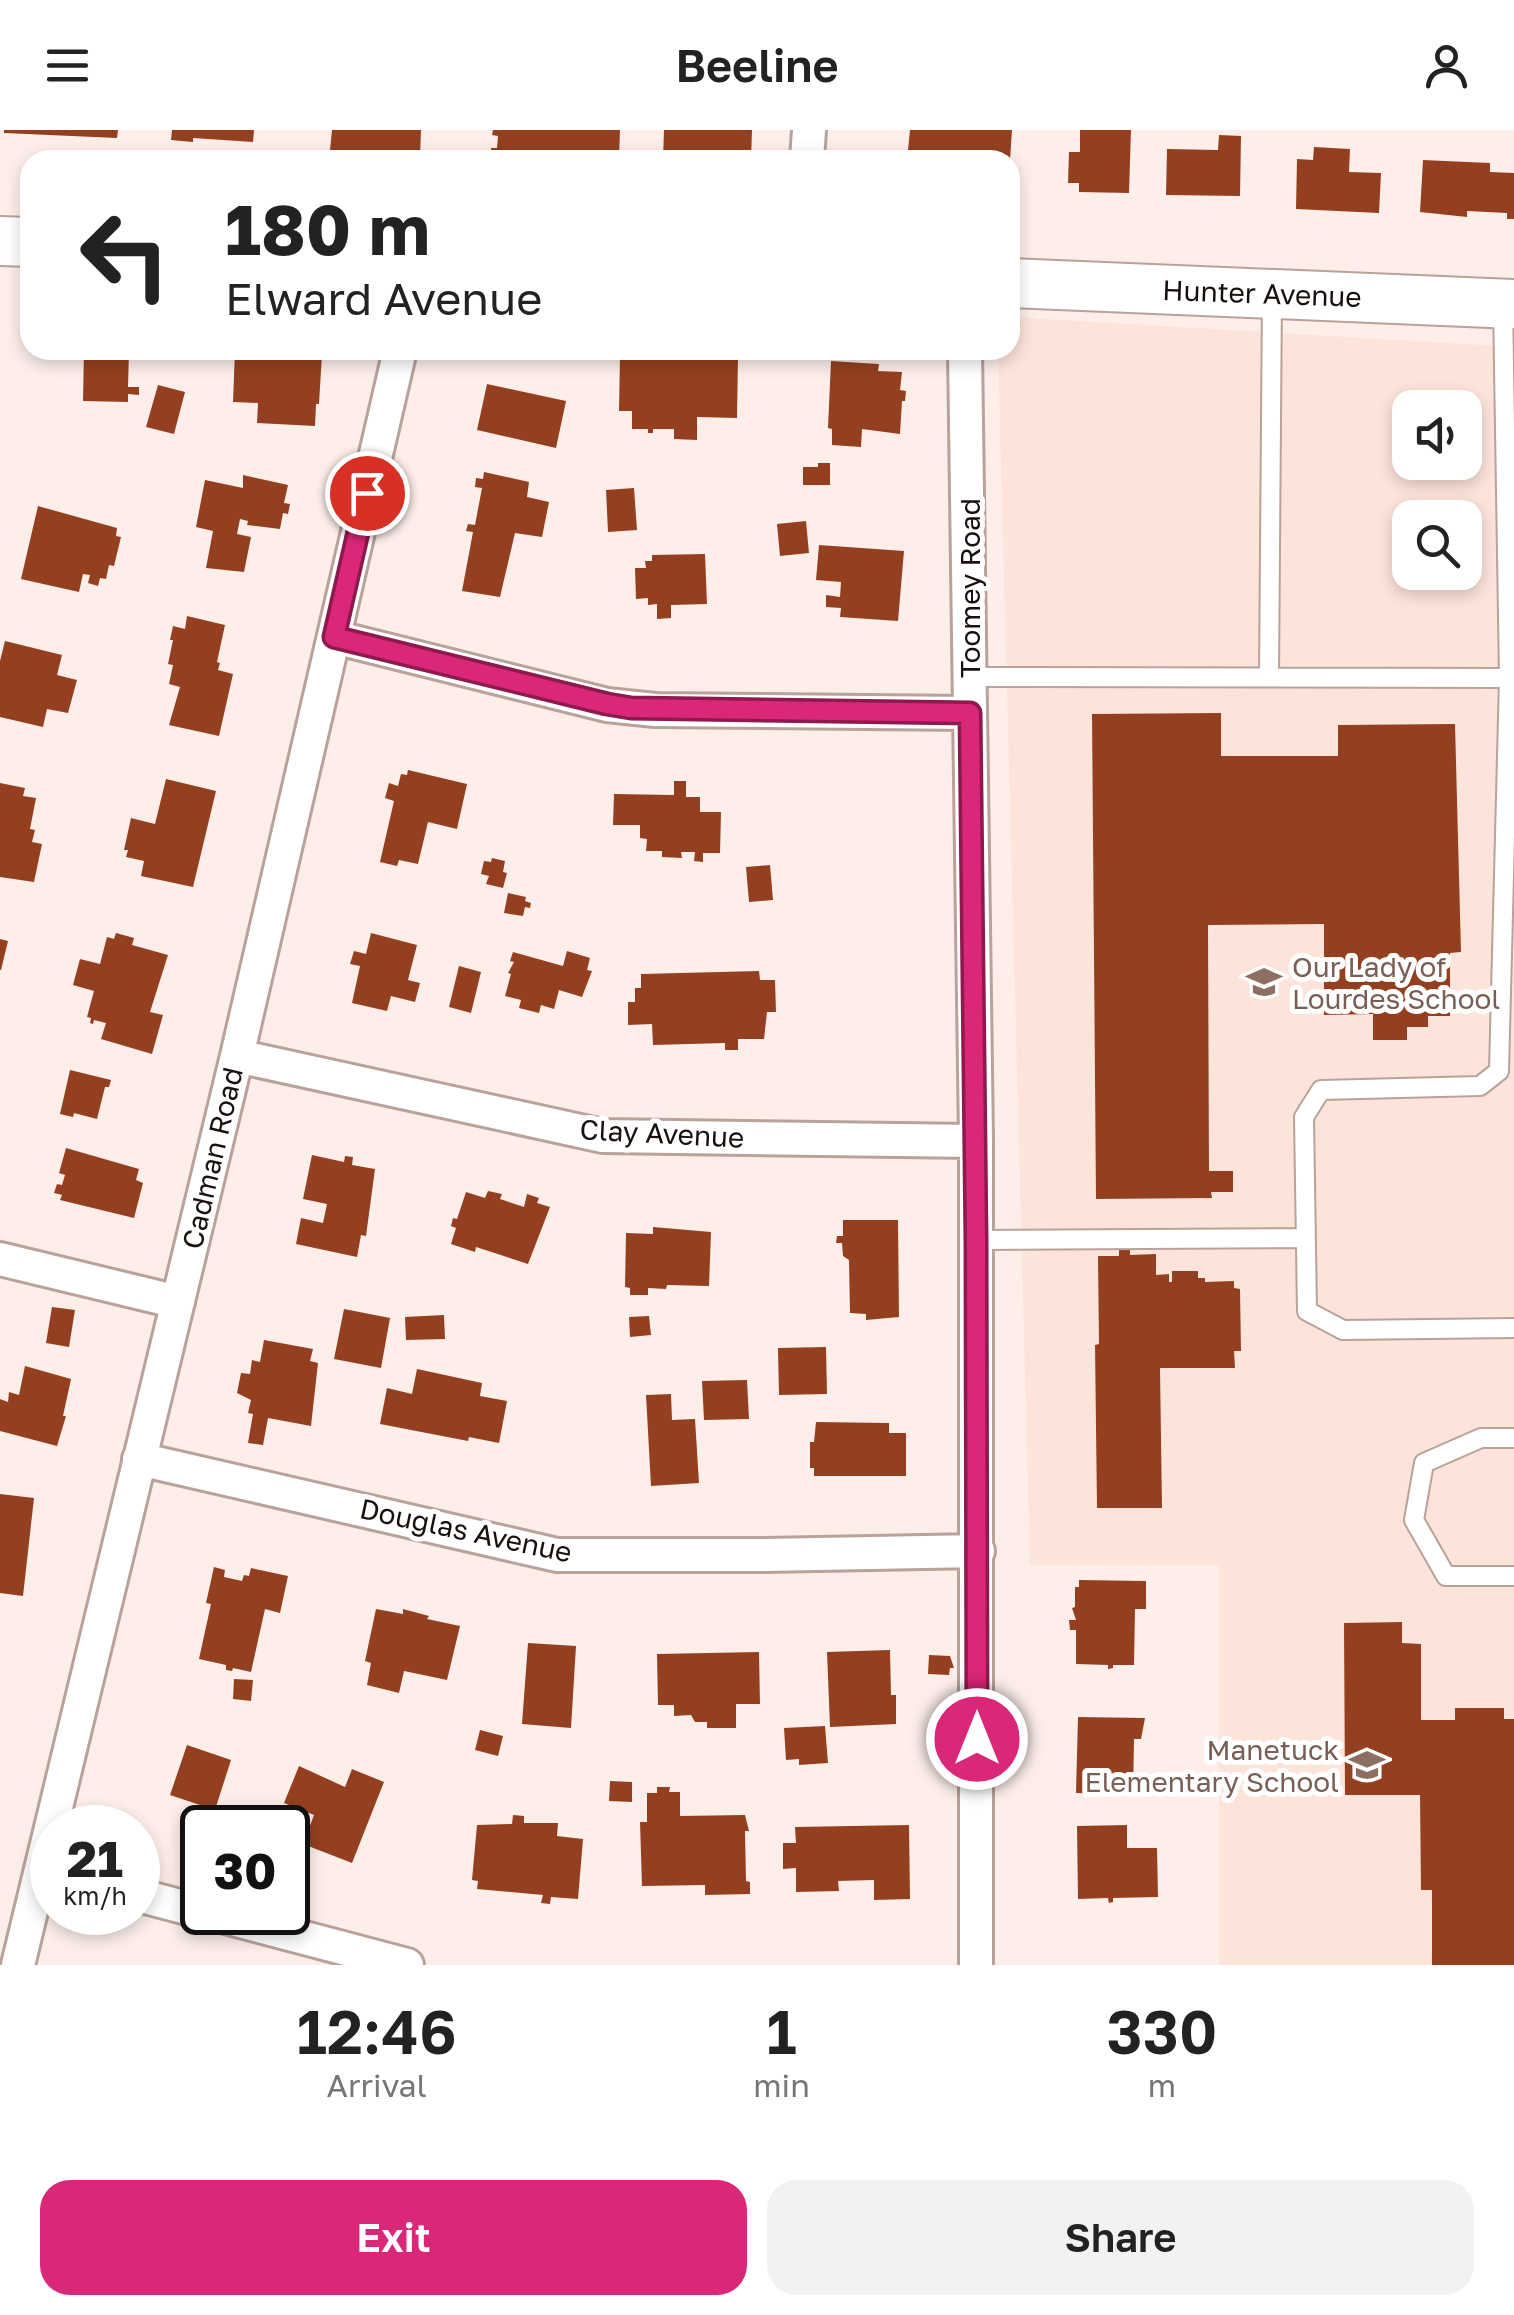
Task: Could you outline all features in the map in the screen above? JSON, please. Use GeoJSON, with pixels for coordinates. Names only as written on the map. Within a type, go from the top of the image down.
{"type":"FeatureCollection","features":[{"type":"Feature","properties":{"kind":"street","name":"Hunter Avenue"},"geometry":{"type":"LineString","coordinates":[[1020,283],[1509,304]]}},
{"type":"Feature","properties":{"kind":"street","name":"Cadman Road"},"geometry":{"type":"LineString","coordinates":[[62,1805],[139,1459],[237,1056],[398,360]]}},
{"type":"Feature","properties":{"kind":"street","name":"Toomey Road"},"geometry":{"type":"LineString","coordinates":[[965,360],[976,1141],[976,1965]]}},
{"type":"Feature","properties":{"kind":"street"},"geometry":{"type":"LineString","coordinates":[[334,637],[607,704],[639,708],[970,713]]}},
{"type":"Feature","properties":{"kind":"street","name":"Clay Avenue"},"geometry":{"type":"LineString","coordinates":[[237,1056],[603,1136],[976,1141]]}},
{"type":"Feature","properties":{"kind":"street"},"geometry":{"type":"LineString","coordinates":[[0,1259],[178,1302]]}},
{"type":"Feature","properties":{"kind":"street","name":"Douglas Avenue"},"geometry":{"type":"LineString","coordinates":[[139,1459],[558,1555],[764,1556],[978,1550]]}},
{"type":"Feature","properties":{"kind":"street","name":"Cadman Road"},"geometry":{"type":"LineString","coordinates":[[18,1965],[30,1926]]}},
{"type":"Feature","properties":{"kind":"street"},"geometry":{"type":"LineString","coordinates":[[292,1935],[407,1965]]}},
{"type":"Feature","properties":{"kind":"lane"},"geometry":{"type":"LineString","coordinates":[[1269,677],[1272,294]]}},
{"type":"Feature","properties":{"kind":"lane"},"geometry":{"type":"LineString","coordinates":[[1509,304],[1510,796],[1499,1071],[1480,1086],[1322,1090],[1304,1117],[1308,1311],[1344,1330],[1514,1328]]}},
{"type":"Feature","properties":{"kind":"lane"},"geometry":{"type":"LineString","coordinates":[[969,677],[1509,678]]}},
{"type":"Feature","properties":{"kind":"lane"},"geometry":{"type":"LineString","coordinates":[[976,1240],[1306,1238]]}},
{"type":"Feature","properties":{"kind":"lane"},"geometry":{"type":"LineString","coordinates":[[1514,1438],[1480,1438],[1424,1463],[1414,1520],[1446,1576],[1514,1576]]}},
{"type":"Feature","properties":{"kind":"shaded area","name":"Our Lady of Lourdes School"},"geometry":{"type":"Polygon","coordinates":[[[1020,318],[1514,347],[1514,1965],[1219,1965],[1219,1565],[1030,1565],[998,360],[1020,360],[1020,318]]]}},
{"type":"Feature","properties":{"kind":"building"},"geometry":{"type":"Polygon","coordinates":[[[4,130],[118,130],[117,138],[4,130]]]}},
{"type":"Feature","properties":{"kind":"building"},"geometry":{"type":"Polygon","coordinates":[[[172,130],[254,130],[253,142],[193,138],[193,142],[171,140],[172,130]]]}},
{"type":"Feature","properties":{"kind":"building"},"geometry":{"type":"Polygon","coordinates":[[[332,130],[421,130],[420,150],[330,150],[332,130]]]}},
{"type":"Feature","properties":{"kind":"building"},"geometry":{"type":"Polygon","coordinates":[[[493,130],[620,130],[619,150],[491,150],[497,148],[498,136],[492,135],[493,130]]]}},
{"type":"Feature","properties":{"kind":"building"},"geometry":{"type":"Polygon","coordinates":[[[664,130],[752,130],[751,150],[663,150],[664,130]]]}},
{"type":"Feature","properties":{"kind":"building"},"geometry":{"type":"Polygon","coordinates":[[[910,130],[1012,130],[1011,150],[908,150],[910,130]]]}},
{"type":"Feature","properties":{"kind":"building"},"geometry":{"type":"Polygon","coordinates":[[[1080,130],[1131,130],[1129,193],[1079,192],[1079,183],[1068,183],[1069,152],[1080,152],[1080,130]]]}},
{"type":"Feature","properties":{"kind":"building"},"geometry":{"type":"Polygon","coordinates":[[[1219,135],[1241,136],[1240,196],[1166,195],[1167,149],[1218,150],[1219,135]]]}},
{"type":"Feature","properties":{"kind":"building"},"geometry":{"type":"Polygon","coordinates":[[[1314,147],[1350,149],[1349,172],[1381,173],[1379,213],[1296,209],[1297,159],[1313,160],[1314,147]]]}},
{"type":"Feature","properties":{"kind":"building"},"geometry":{"type":"Polygon","coordinates":[[[1423,160],[1490,163],[1490,172],[1514,173],[1514,219],[1507,219],[1507,213],[1467,211],[1467,217],[1420,212],[1423,160]]]}},
{"type":"Feature","properties":{"kind":"building"},"geometry":{"type":"Polygon","coordinates":[[[84,360],[129,360],[128,387],[139,387],[139,395],[128,394],[128,402],[83,401],[84,360]]]}},
{"type":"Feature","properties":{"kind":"building"},"geometry":{"type":"Polygon","coordinates":[[[235,360],[322,360],[315,426],[257,423],[258,403],[233,402],[235,360]]]}},
{"type":"Feature","properties":{"kind":"building"},"geometry":{"type":"Polygon","coordinates":[[[620,360],[738,360],[737,418],[697,417],[697,440],[674,439],[674,429],[653,429],[653,433],[648,433],[648,429],[632,429],[632,411],[619,411],[620,360]]]}},
{"type":"Feature","properties":{"kind":"building"},"geometry":{"type":"Polygon","coordinates":[[[831,361],[879,364],[878,371],[902,372],[900,390],[906,391],[900,434],[862,429],[861,447],[832,445],[832,429],[828,428],[831,361]]]}},
{"type":"Feature","properties":{"kind":"building"},"geometry":{"type":"Polygon","coordinates":[[[487,384],[566,401],[556,448],[477,430],[487,384]]]}},
{"type":"Feature","properties":{"kind":"building"},"geometry":{"type":"Polygon","coordinates":[[[158,385],[185,392],[174,434],[146,427],[158,385]]]}},
{"type":"Feature","properties":{"kind":"building"},"geometry":{"type":"Polygon","coordinates":[[[818,463],[830,463],[830,485],[803,485],[803,467],[818,467],[818,463]]]}},
{"type":"Feature","properties":{"kind":"building"},"geometry":{"type":"Polygon","coordinates":[[[484,472],[529,482],[527,497],[549,502],[542,537],[515,533],[500,597],[462,591],[473,532],[466,531],[468,524],[475,525],[482,488],[475,487],[476,478],[483,479],[484,472]]]}},
{"type":"Feature","properties":{"kind":"building"},"geometry":{"type":"Polygon","coordinates":[[[243,475],[288,485],[284,503],[290,504],[288,514],[283,513],[280,529],[247,525],[248,521],[240,519],[237,534],[251,537],[244,572],[206,568],[213,531],[196,527],[205,480],[243,488],[243,475]]]}},
{"type":"Feature","properties":{"kind":"building"},"geometry":{"type":"Polygon","coordinates":[[[634,488],[637,530],[608,532],[606,490],[634,488]]]}},
{"type":"Feature","properties":{"kind":"building"},"geometry":{"type":"Polygon","coordinates":[[[38,506],[117,528],[116,536],[121,537],[114,566],[109,565],[106,579],[100,578],[98,586],[88,583],[90,575],[83,574],[79,592],[21,579],[38,506]]]}},
{"type":"Feature","properties":{"kind":"building"},"geometry":{"type":"Polygon","coordinates":[[[806,521],[809,553],[780,556],[777,524],[806,521]]]}},
{"type":"Feature","properties":{"kind":"building"},"geometry":{"type":"Polygon","coordinates":[[[819,545],[904,551],[898,621],[840,617],[841,608],[826,607],[826,595],[840,597],[841,582],[816,580],[819,545]]]}},
{"type":"Feature","properties":{"kind":"building"},"geometry":{"type":"Polygon","coordinates":[[[705,554],[707,604],[671,605],[671,618],[657,619],[657,604],[648,605],[648,598],[636,599],[635,568],[646,568],[645,561],[652,561],[652,555],[705,554]]]}},
{"type":"Feature","properties":{"kind":"building"},"geometry":{"type":"Polygon","coordinates":[[[187,616],[225,625],[218,670],[233,674],[219,736],[169,725],[180,687],[169,684],[173,665],[168,664],[170,640],[173,626],[185,629],[187,616]]]}},
{"type":"Feature","properties":{"kind":"building"},"geometry":{"type":"Polygon","coordinates":[[[5,641],[62,655],[57,675],[77,680],[68,713],[47,709],[43,727],[0,717],[0,661],[5,641]]]}},
{"type":"Feature","properties":{"kind":"building"},"geometry":{"type":"Polygon","coordinates":[[[1221,713],[1221,756],[1338,756],[1338,725],[1455,724],[1461,952],[1450,953],[1450,1016],[1428,1016],[1428,1027],[1407,1027],[1407,1040],[1373,1040],[1373,1014],[1324,1015],[1324,924],[1208,925],[1209,1171],[1233,1171],[1233,1192],[1211,1192],[1212,1198],[1096,1199],[1092,714],[1221,713]]]}},
{"type":"Feature","properties":{"kind":"building"},"geometry":{"type":"Polygon","coordinates":[[[408,770],[467,784],[457,829],[428,822],[418,864],[399,860],[397,866],[380,862],[394,801],[385,798],[389,783],[398,786],[401,774],[407,775],[408,770]]]}},
{"type":"Feature","properties":{"kind":"building"},"geometry":{"type":"Polygon","coordinates":[[[166,779],[216,791],[193,887],[141,876],[144,861],[126,857],[128,850],[124,850],[131,818],[155,824],[166,779]]]}},
{"type":"Feature","properties":{"kind":"building"},"geometry":{"type":"Polygon","coordinates":[[[674,781],[686,781],[686,797],[700,797],[700,812],[721,812],[720,853],[703,853],[703,862],[694,861],[695,852],[681,852],[682,858],[662,857],[662,851],[646,851],[647,839],[640,838],[640,825],[613,825],[614,794],[674,795],[674,781]]]}},
{"type":"Feature","properties":{"kind":"building"},"geometry":{"type":"Polygon","coordinates":[[[0,783],[25,788],[23,796],[36,798],[30,829],[35,830],[32,842],[42,844],[34,882],[0,877],[0,783]]]}},
{"type":"Feature","properties":{"kind":"building"},"geometry":{"type":"Polygon","coordinates":[[[492,858],[505,861],[503,888],[486,884],[489,876],[481,874],[484,861],[491,862],[492,858]]]}},
{"type":"Feature","properties":{"kind":"building"},"geometry":{"type":"Polygon","coordinates":[[[770,865],[773,900],[749,902],[746,867],[770,865]]]}},
{"type":"Feature","properties":{"kind":"building"},"geometry":{"type":"Polygon","coordinates":[[[508,893],[526,897],[525,901],[531,903],[530,908],[525,907],[523,916],[504,913],[508,893]]]}},
{"type":"Feature","properties":{"kind":"building"},"geometry":{"type":"Polygon","coordinates":[[[116,933],[134,938],[132,945],[168,955],[150,1012],[163,1015],[152,1054],[101,1039],[106,1023],[94,1020],[93,1024],[87,1017],[94,991],[73,985],[80,959],[100,964],[107,937],[114,939],[116,933]]]}},
{"type":"Feature","properties":{"kind":"building"},"geometry":{"type":"Polygon","coordinates":[[[371,933],[417,945],[408,980],[420,983],[415,1002],[391,996],[387,1011],[352,1003],[360,966],[350,964],[354,951],[366,954],[371,933]]]}},
{"type":"Feature","properties":{"kind":"building"},"geometry":{"type":"Polygon","coordinates":[[[0,939],[8,941],[1,970],[0,970],[0,939]]]}},
{"type":"Feature","properties":{"kind":"building"},"geometry":{"type":"Polygon","coordinates":[[[567,951],[590,958],[587,970],[592,971],[582,997],[559,990],[554,1009],[541,1005],[539,1013],[519,1008],[521,1000],[505,996],[513,952],[563,966],[567,951]]]}},
{"type":"Feature","properties":{"kind":"building"},"geometry":{"type":"Polygon","coordinates":[[[459,966],[481,972],[471,1013],[449,1007],[459,966]]]}},
{"type":"Feature","properties":{"kind":"building"},"geometry":{"type":"Polygon","coordinates":[[[759,971],[760,980],[775,980],[776,1012],[767,1012],[764,1039],[738,1039],[738,1050],[725,1050],[725,1043],[653,1045],[652,1024],[628,1025],[628,1002],[635,1002],[641,974],[759,971]]]}},
{"type":"Feature","properties":{"kind":"building"},"geometry":{"type":"Polygon","coordinates":[[[70,1070],[111,1080],[109,1087],[105,1087],[97,1119],[60,1114],[70,1070]]]}},
{"type":"Feature","properties":{"kind":"building"},"geometry":{"type":"Polygon","coordinates":[[[66,1148],[139,1169],[136,1180],[143,1183],[134,1218],[60,1200],[62,1195],[54,1193],[65,1175],[59,1173],[66,1148]]]}},
{"type":"Feature","properties":{"kind":"building"},"geometry":{"type":"Polygon","coordinates":[[[312,1155],[344,1162],[345,1156],[353,1157],[352,1165],[375,1169],[366,1236],[361,1235],[357,1257],[296,1244],[301,1218],[323,1223],[327,1204],[303,1199],[312,1155]]]}},
{"type":"Feature","properties":{"kind":"building"},"geometry":{"type":"Polygon","coordinates":[[[488,1191],[524,1207],[527,1194],[550,1207],[528,1264],[476,1247],[475,1252],[451,1244],[456,1228],[451,1226],[453,1218],[457,1219],[466,1192],[485,1198],[488,1191]]]}},
{"type":"Feature","properties":{"kind":"building"},"geometry":{"type":"Polygon","coordinates":[[[843,1220],[898,1220],[899,1317],[866,1320],[866,1314],[850,1313],[849,1260],[843,1256],[842,1243],[836,1243],[837,1236],[843,1236],[843,1220]]]}},
{"type":"Feature","properties":{"kind":"building"},"geometry":{"type":"Polygon","coordinates":[[[653,1227],[711,1232],[709,1286],[667,1285],[666,1289],[648,1288],[648,1295],[630,1295],[630,1288],[625,1287],[626,1233],[653,1234],[653,1227]]]}},
{"type":"Feature","properties":{"kind":"building"},"geometry":{"type":"Polygon","coordinates":[[[1130,1247],[1130,1255],[1156,1254],[1156,1275],[1169,1274],[1169,1282],[1172,1271],[1198,1271],[1198,1278],[1205,1278],[1205,1282],[1234,1281],[1234,1288],[1240,1289],[1241,1351],[1234,1351],[1235,1368],[1160,1368],[1162,1508],[1097,1508],[1098,1256],[1119,1256],[1119,1248],[1130,1247]]]}},
{"type":"Feature","properties":{"kind":"building"},"geometry":{"type":"Polygon","coordinates":[[[52,1307],[75,1310],[69,1347],[46,1343],[52,1307]]]}},
{"type":"Feature","properties":{"kind":"building"},"geometry":{"type":"Polygon","coordinates":[[[344,1309],[390,1318],[381,1368],[334,1359],[344,1309]]]}},
{"type":"Feature","properties":{"kind":"building"},"geometry":{"type":"Polygon","coordinates":[[[444,1315],[445,1339],[406,1340],[405,1317],[444,1315]]]}},
{"type":"Feature","properties":{"kind":"building"},"geometry":{"type":"Polygon","coordinates":[[[649,1316],[651,1335],[630,1337],[629,1317],[649,1316]]]}},
{"type":"Feature","properties":{"kind":"building"},"geometry":{"type":"Polygon","coordinates":[[[264,1340],[313,1349],[310,1361],[318,1363],[311,1426],[268,1418],[263,1445],[248,1443],[251,1400],[237,1393],[241,1373],[250,1374],[252,1360],[260,1362],[264,1340]]]}},
{"type":"Feature","properties":{"kind":"building"},"geometry":{"type":"Polygon","coordinates":[[[826,1347],[827,1394],[779,1395],[778,1348],[826,1347]]]}},
{"type":"Feature","properties":{"kind":"building"},"geometry":{"type":"Polygon","coordinates":[[[25,1366],[71,1379],[57,1446],[0,1431],[0,1399],[8,1402],[9,1392],[19,1395],[25,1366]]]}},
{"type":"Feature","properties":{"kind":"building"},"geometry":{"type":"Polygon","coordinates":[[[417,1369],[482,1383],[480,1396],[507,1401],[499,1443],[380,1424],[387,1388],[412,1394],[417,1369]]]}},
{"type":"Feature","properties":{"kind":"building"},"geometry":{"type":"Polygon","coordinates":[[[747,1380],[749,1419],[704,1420],[702,1381],[747,1380]]]}},
{"type":"Feature","properties":{"kind":"building"},"geometry":{"type":"Polygon","coordinates":[[[671,1394],[672,1420],[695,1419],[699,1483],[651,1486],[646,1395],[671,1394]]]}},
{"type":"Feature","properties":{"kind":"building"},"geometry":{"type":"Polygon","coordinates":[[[816,1422],[889,1423],[889,1433],[906,1433],[906,1476],[814,1476],[814,1468],[810,1468],[810,1442],[814,1442],[816,1422]]]}},
{"type":"Feature","properties":{"kind":"building"},"geometry":{"type":"Polygon","coordinates":[[[0,1494],[34,1498],[23,1596],[0,1593],[0,1494]]]}},
{"type":"Feature","properties":{"kind":"building"},"geometry":{"type":"Polygon","coordinates":[[[214,1567],[225,1570],[224,1577],[242,1581],[251,1568],[288,1576],[280,1613],[265,1609],[251,1672],[226,1670],[226,1665],[199,1659],[214,1567]]]}},
{"type":"Feature","properties":{"kind":"building"},"geometry":{"type":"Polygon","coordinates":[[[1079,1580],[1146,1581],[1146,1609],[1135,1609],[1134,1665],[1113,1665],[1108,1669],[1108,1665],[1076,1664],[1076,1630],[1070,1630],[1069,1620],[1076,1620],[1072,1608],[1079,1580]]]}},
{"type":"Feature","properties":{"kind":"building"},"geometry":{"type":"Polygon","coordinates":[[[376,1609],[403,1614],[403,1609],[460,1626],[447,1680],[404,1671],[399,1693],[367,1685],[371,1663],[365,1661],[376,1609]]]}},
{"type":"Feature","properties":{"kind":"building"},"geometry":{"type":"Polygon","coordinates":[[[1402,1622],[1402,1643],[1421,1644],[1421,1720],[1455,1720],[1455,1708],[1504,1708],[1504,1719],[1514,1719],[1514,1965],[1432,1965],[1432,1890],[1421,1890],[1420,1795],[1345,1795],[1344,1623],[1402,1622]]]}},
{"type":"Feature","properties":{"kind":"building"},"geometry":{"type":"Polygon","coordinates":[[[528,1643],[576,1646],[571,1728],[522,1724],[528,1643]]]}},
{"type":"Feature","properties":{"kind":"building"},"geometry":{"type":"Polygon","coordinates":[[[890,1650],[896,1724],[830,1727],[827,1652],[890,1650]]]}},
{"type":"Feature","properties":{"kind":"building"},"geometry":{"type":"Polygon","coordinates":[[[759,1652],[760,1704],[736,1704],[736,1728],[707,1728],[707,1722],[695,1722],[691,1715],[674,1716],[674,1705],[658,1705],[657,1654],[759,1652]]]}},
{"type":"Feature","properties":{"kind":"building"},"geometry":{"type":"Polygon","coordinates":[[[929,1655],[950,1656],[954,1668],[950,1668],[949,1675],[928,1674],[929,1655]]]}},
{"type":"Feature","properties":{"kind":"building"},"geometry":{"type":"Polygon","coordinates":[[[234,1679],[253,1680],[251,1701],[233,1699],[234,1679]]]}},
{"type":"Feature","properties":{"kind":"building"},"geometry":{"type":"Polygon","coordinates":[[[1078,1717],[1145,1718],[1141,1739],[1134,1739],[1133,1794],[1076,1793],[1078,1717]]]}},
{"type":"Feature","properties":{"kind":"building"},"geometry":{"type":"Polygon","coordinates":[[[825,1726],[828,1763],[799,1765],[799,1759],[786,1760],[784,1728],[825,1726]]]}},
{"type":"Feature","properties":{"kind":"building"},"geometry":{"type":"Polygon","coordinates":[[[480,1730],[503,1736],[498,1756],[475,1750],[480,1730]]]}},
{"type":"Feature","properties":{"kind":"building"},"geometry":{"type":"Polygon","coordinates":[[[187,1745],[231,1760],[217,1805],[200,1805],[170,1795],[187,1745]]]}},
{"type":"Feature","properties":{"kind":"building"},"geometry":{"type":"Polygon","coordinates":[[[299,1766],[345,1787],[352,1769],[384,1782],[352,1863],[310,1847],[314,1815],[310,1813],[310,1805],[284,1803],[299,1766]]]}},
{"type":"Feature","properties":{"kind":"building"},"geometry":{"type":"Polygon","coordinates":[[[610,1781],[632,1782],[632,1802],[609,1801],[610,1781]]]}},
{"type":"Feature","properties":{"kind":"building"},"geometry":{"type":"Polygon","coordinates":[[[657,1787],[680,1792],[680,1816],[745,1815],[749,1831],[745,1831],[746,1881],[750,1882],[750,1894],[705,1895],[705,1885],[642,1886],[640,1822],[647,1822],[647,1793],[657,1793],[657,1787]]]}},
{"type":"Feature","properties":{"kind":"building"},"geometry":{"type":"Polygon","coordinates":[[[513,1815],[524,1816],[524,1823],[558,1823],[557,1836],[583,1839],[578,1899],[551,1897],[550,1904],[541,1903],[543,1895],[477,1889],[478,1881],[472,1880],[477,1825],[512,1824],[513,1815]]]}},
{"type":"Feature","properties":{"kind":"building"},"geometry":{"type":"Polygon","coordinates":[[[909,1825],[910,1899],[874,1900],[874,1880],[838,1881],[839,1891],[796,1892],[796,1868],[783,1869],[783,1843],[796,1843],[795,1827],[909,1825]]]}},
{"type":"Feature","properties":{"kind":"building"},"geometry":{"type":"Polygon","coordinates":[[[1127,1825],[1127,1848],[1157,1848],[1158,1897],[1113,1898],[1109,1903],[1108,1898],[1078,1899],[1077,1826],[1127,1825]]]}},
{"type":"Feature","properties":{"kind":"place","name":"Our Lady of Lourdes School"},"geometry":{"type":"Point","coordinates":[1264,982]}},
{"type":"Feature","properties":{"kind":"place","name":"Manetuck Elementary School"},"geometry":{"type":"Point","coordinates":[1367,1765]}},
{"type":"Feature","properties":{"kind":"route"},"geometry":{"type":"LineString","coordinates":[[367,493],[334,637],[631,708],[970,713],[977,1739]]}}]}
